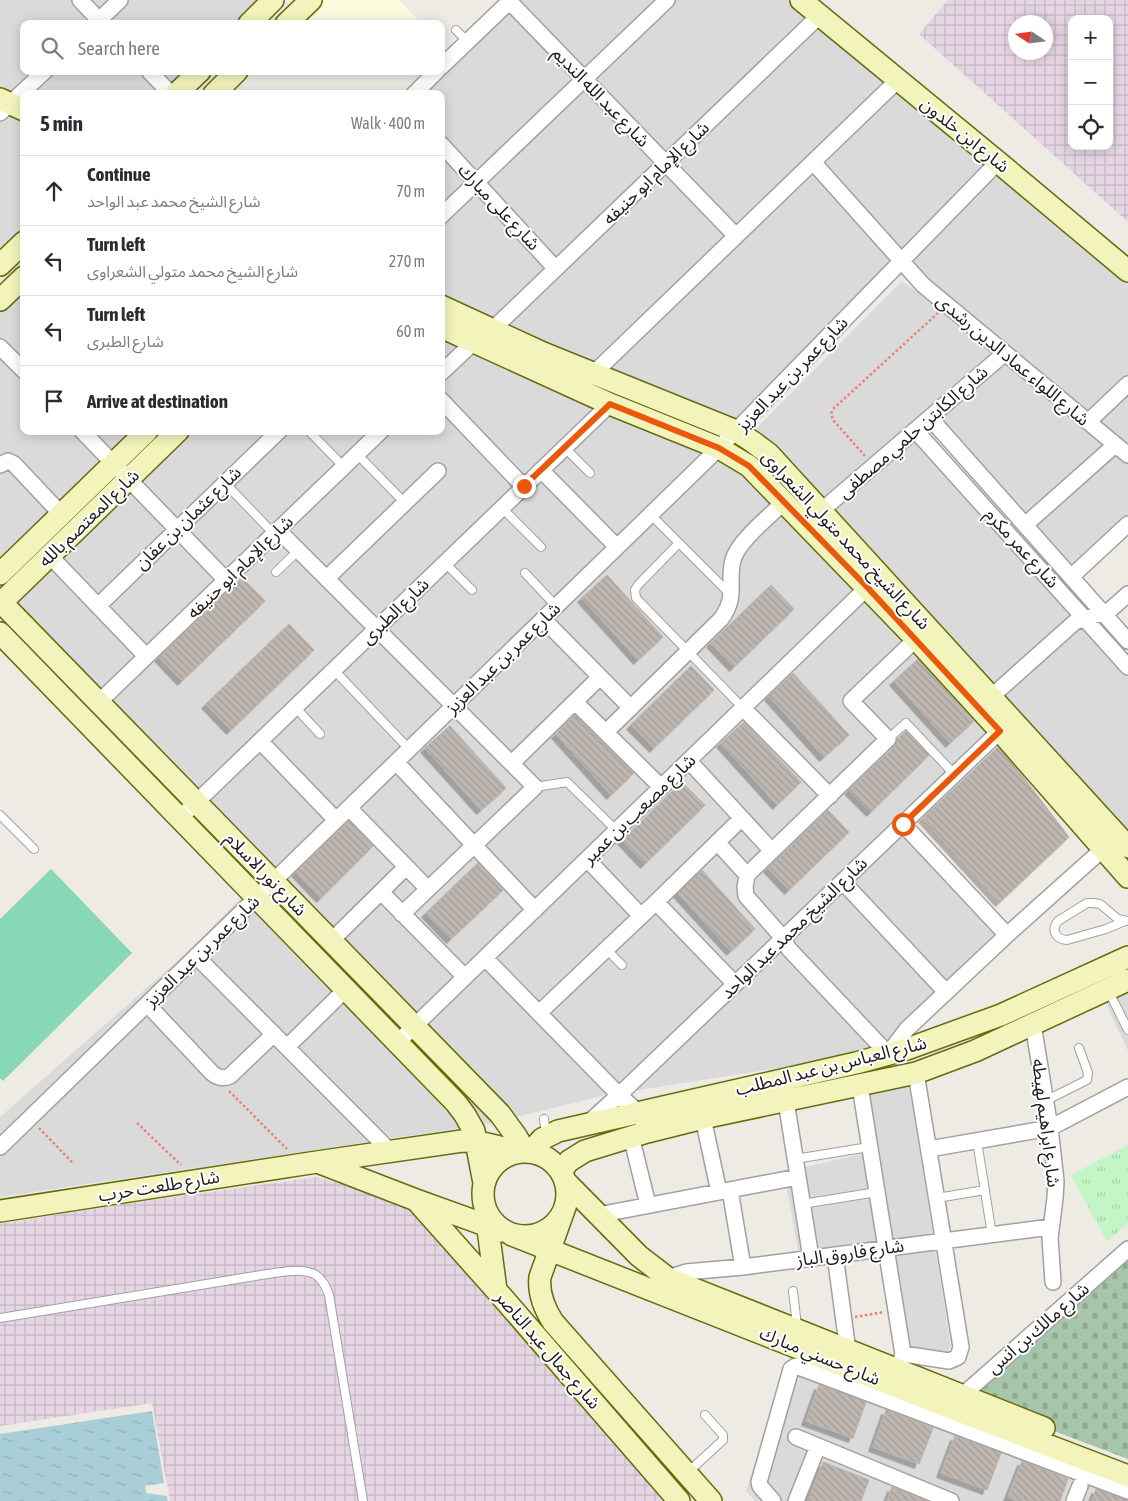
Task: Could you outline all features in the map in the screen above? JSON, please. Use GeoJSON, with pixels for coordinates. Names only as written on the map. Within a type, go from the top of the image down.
{"type":"FeatureCollection","features":[{"type":"Feature","properties":{"kind":"street"},"geometry":{"type":"LineString","coordinates":[[80,0],[97,20]]}},
{"type":"Feature","properties":{"kind":"street"},"geometry":{"type":"LineString","coordinates":[[101,20],[120,0]]}},
{"type":"Feature","properties":{"kind":"street"},"geometry":{"type":"LineString","coordinates":[[253,20],[273,0]]}},
{"type":"Feature","properties":{"kind":"street"},"geometry":{"type":"LineString","coordinates":[[290,20],[311,0]]}},
{"type":"Feature","properties":{"kind":"street"},"geometry":{"type":"LineString","coordinates":[[445,63],[510,0]]}},
{"type":"Feature","properties":{"kind":"street","name":"شارع عبد الله النديم"},"geometry":{"type":"LineString","coordinates":[[510,0],[736,236]]}},
{"type":"Feature","properties":{"kind":"street"},"geometry":{"type":"LineString","coordinates":[[445,212],[667,0]]}},
{"type":"Feature","properties":{"kind":"street","name":"شارع ابن خلدون"},"geometry":{"type":"LineString","coordinates":[[800,0],[1128,271]]}},
{"type":"Feature","properties":{"kind":"street","name":"شارع الإمام ابو حنيفه"},"geometry":{"type":"LineString","coordinates":[[492,330],[820,16]]}},
{"type":"Feature","properties":{"kind":"street"},"geometry":{"type":"LineString","coordinates":[[25,90],[40,75]]}},
{"type":"Feature","properties":{"kind":"street"},"geometry":{"type":"LineString","coordinates":[[153,75],[167,90]]}},
{"type":"Feature","properties":{"kind":"street"},"geometry":{"type":"LineString","coordinates":[[180,90],[196,75]]}},
{"type":"Feature","properties":{"kind":"street"},"geometry":{"type":"LineString","coordinates":[[218,90],[233,75]]}},
{"type":"Feature","properties":{"kind":"street"},"geometry":{"type":"LineString","coordinates":[[418,90],[433,75]]}},
{"type":"Feature","properties":{"kind":"street"},"geometry":{"type":"LineString","coordinates":[[593,374],[898,80]]}},
{"type":"Feature","properties":{"kind":"street"},"geometry":{"type":"LineString","coordinates":[[8,107],[20,95]]}},
{"type":"Feature","properties":{"kind":"street","name":"شارع على مبارك"},"geometry":{"type":"LineString","coordinates":[[445,148],[556,269]]}},
{"type":"Feature","properties":{"kind":"street","name":"شارع اللواء عماد الدين رشدى"},"geometry":{"type":"LineString","coordinates":[[813,162],[923,285],[1128,455]]}},
{"type":"Feature","properties":{"kind":"street","name":"شارع عمر بن عبد العزيز"},"geometry":{"type":"LineString","coordinates":[[0,1147],[719,448],[998,162]]}},
{"type":"Feature","properties":{"kind":"street"},"geometry":{"type":"LineString","coordinates":[[0,265],[20,246]]}},
{"type":"Feature","properties":{"kind":"street"},"geometry":{"type":"LineString","coordinates":[[0,300],[20,281]]}},
{"type":"Feature","properties":{"kind":"street","name":"شارع الشيخ محمد متولي الشعراوى"},"geometry":{"type":"LineString","coordinates":[[445,308],[593,374],[736,431],[769,454],[821,511],[916,639],[1000,731],[1128,877]]}},
{"type":"Feature","properties":{"kind":"street","name":"شارع الشيخ محمد متولي الشعراوى"},"geometry":{"type":"LineString","coordinates":[[445,329],[610,404],[719,448],[749,466],[784,502],[874,582],[991,698],[1128,847]]}},
{"type":"Feature","properties":{"kind":"street"},"geometry":{"type":"LineString","coordinates":[[445,369],[474,342]]}},
{"type":"Feature","properties":{"kind":"street"},"geometry":{"type":"LineString","coordinates":[[0,347],[20,367]]}},
{"type":"Feature","properties":{"kind":"street","name":"شارع الكابتن حلمي مصطفى"},"geometry":{"type":"LineString","coordinates":[[821,511],[1005,353]]}},
{"type":"Feature","properties":{"kind":"street"},"geometry":{"type":"LineString","coordinates":[[1088,422],[1128,384]]}},
{"type":"Feature","properties":{"kind":"street"},"geometry":{"type":"LineString","coordinates":[[445,404],[524,486]]}},
{"type":"Feature","properties":{"kind":"street","name":"شارع الطبرى"},"geometry":{"type":"LineString","coordinates":[[180,818],[610,404]]}},
{"type":"Feature","properties":{"kind":"street","name":"شارع عمر مكرم"},"geometry":{"type":"LineString","coordinates":[[930,418],[1128,641]]}},
{"type":"Feature","properties":{"kind":"street","name":"شارع عمر مكرم"},"geometry":{"type":"LineString","coordinates":[[915,430],[1128,667]]}},
{"type":"Feature","properties":{"kind":"street"},"geometry":{"type":"LineString","coordinates":[[86,435],[226,580]]}},
{"type":"Feature","properties":{"kind":"street","name":"شارع المعتصم بالله"},"geometry":{"type":"LineString","coordinates":[[0,574],[143,435]]}},
{"type":"Feature","properties":{"kind":"street","name":"شارع المعتصم بالله"},"geometry":{"type":"LineString","coordinates":[[0,602],[174,435]]}},
{"type":"Feature","properties":{"kind":"street","name":"شارع عثمان بن عفان"},"geometry":{"type":"LineString","coordinates":[[98,606],[275,435]]}},
{"type":"Feature","properties":{"kind":"street","name":"شارع الإمام ابو حنيفه"},"geometry":{"type":"LineString","coordinates":[[99,702],[377,435]]}},
{"type":"Feature","properties":{"kind":"street"},"geometry":{"type":"LineString","coordinates":[[1026,525],[1115,444]]}},
{"type":"Feature","properties":{"kind":"street"},"geometry":{"type":"LineString","coordinates":[[0,465],[5,462],[12,462],[61,514]]}},
{"type":"Feature","properties":{"kind":"street"},"geometry":{"type":"LineString","coordinates":[[541,470],[618,547]]}},
{"type":"Feature","properties":{"kind":"street"},"geometry":{"type":"LineString","coordinates":[[327,578],[438,471]]}},
{"type":"Feature","properties":{"kind":"street"},"geometry":{"type":"LineString","coordinates":[[606,732],[721,619],[728,608],[732,595],[732,566],[735,553],[743,542],[784,502]]}},
{"type":"Feature","properties":{"kind":"street"},"geometry":{"type":"LineString","coordinates":[[1071,577],[1128,524]]}},
{"type":"Feature","properties":{"kind":"street"},"geometry":{"type":"LineString","coordinates":[[276,532],[299,550],[536,787],[402,914]]}},
{"type":"Feature","properties":{"kind":"street"},"geometry":{"type":"LineString","coordinates":[[50,556],[146,656]]}},
{"type":"Feature","properties":{"kind":"street","name":"شارع مصعب بن عمير"},"geometry":{"type":"LineString","coordinates":[[397,1043],[874,582]]}},
{"type":"Feature","properties":{"kind":"street"},"geometry":{"type":"LineString","coordinates":[[991,698],[1075,622],[1110,610],[1128,594]]}},
{"type":"Feature","properties":{"kind":"street","name":"شارع نور الاسلام"},"geometry":{"type":"LineString","coordinates":[[0,602],[506,1121],[524,1152]]}},
{"type":"Feature","properties":{"kind":"street"},"geometry":{"type":"LineString","coordinates":[[544,619],[631,708]]}},
{"type":"Feature","properties":{"kind":"street","name":"شارع نور الاسلام"},"geometry":{"type":"LineString","coordinates":[[0,633],[456,1104],[474,1131],[484,1183]]}},
{"type":"Feature","properties":{"kind":"street"},"geometry":{"type":"LineString","coordinates":[[916,639],[851,701],[888,739],[747,875],[746,896],[783,938],[789,949],[888,1054],[907,1029],[1007,935],[1103,849]]}},
{"type":"Feature","properties":{"kind":"street"},"geometry":{"type":"LineString","coordinates":[[512,763],[600,677]]}},
{"type":"Feature","properties":{"kind":"street"},"geometry":{"type":"LineString","coordinates":[[575,702],[661,787]]}},
{"type":"Feature","properties":{"kind":"street"},"geometry":{"type":"LineString","coordinates":[[743,708],[830,796]]}},
{"type":"Feature","properties":{"kind":"street","name":"شارع الشيخ محمد عبد الواحد"},"geometry":{"type":"LineString","coordinates":[[586,1125],[1000,731]]}},
{"type":"Feature","properties":{"kind":"street"},"geometry":{"type":"LineString","coordinates":[[260,741],[336,820]]}},
{"type":"Feature","properties":{"kind":"street"},"geometry":{"type":"LineString","coordinates":[[689,761],[772,851]]}},
{"type":"Feature","properties":{"kind":"street"},"geometry":{"type":"LineString","coordinates":[[396,762],[535,910]]}},
{"type":"Feature","properties":{"kind":"street"},"geometry":{"type":"LineString","coordinates":[[349,808],[428,889]]}},
{"type":"Feature","properties":{"kind":"street"},"geometry":{"type":"LineString","coordinates":[[539,1013],[741,818]]}},
{"type":"Feature","properties":{"kind":"street"},"geometry":{"type":"LineString","coordinates":[[903,824],[1007,935]]}},
{"type":"Feature","properties":{"kind":"street"},"geometry":{"type":"LineString","coordinates":[[717,842],[747,875]]}},
{"type":"Feature","properties":{"kind":"street"},"geometry":{"type":"LineString","coordinates":[[587,859],[641,916]]}},
{"type":"Feature","properties":{"kind":"street"},"geometry":{"type":"LineString","coordinates":[[331,941],[406,867]]}},
{"type":"Feature","properties":{"kind":"street"},"geometry":{"type":"LineString","coordinates":[[843,882],[946,992]]}},
{"type":"Feature","properties":{"kind":"street"},"geometry":{"type":"LineString","coordinates":[[381,892],[465,977]]}},
{"type":"Feature","properties":{"kind":"street"},"geometry":{"type":"LineString","coordinates":[[656,902],[735,984]]}},
{"type":"Feature","properties":{"kind":"street"},"geometry":{"type":"LineString","coordinates":[[196,956],[390,1151]]}},
{"type":"Feature","properties":{"kind":"street","name":"شارع العباس بن عبد المطلب"},"geometry":{"type":"LineString","coordinates":[[563,1176],[568,1161],[584,1150],[639,1127],[927,1043],[1001,1015],[1128,957]]}},
{"type":"Feature","properties":{"kind":"street"},"geometry":{"type":"LineString","coordinates":[[485,958],[619,1095],[639,1127],[648,1206]]}},
{"type":"Feature","properties":{"kind":"street","name":"شارع العباس بن عبد المطلب"},"geometry":{"type":"LineString","coordinates":[[524,1152],[537,1143],[546,1127],[558,1131],[586,1125],[639,1127],[703,1118],[916,1073],[976,1051],[1128,980]]}},
{"type":"Feature","properties":{"kind":"street"},"geometry":{"type":"LineString","coordinates":[[286,1047],[346,989]]}},
{"type":"Feature","properties":{"kind":"street"},"geometry":{"type":"LineString","coordinates":[[147,1004],[212,1073],[223,1078],[230,1076],[274,1034]]}},
{"type":"Feature","properties":{"kind":"street","name":"شارع ابراهيم لهيطه"},"geometry":{"type":"LineString","coordinates":[[1033,1024],[1050,1128],[1056,1181],[1050,1248],[1053,1282]]}},
{"type":"Feature","properties":{"kind":"street"},"geometry":{"type":"LineString","coordinates":[[860,1086],[896,1309],[900,1362],[954,1360],[962,1347],[916,1073]]}},
{"type":"Feature","properties":{"kind":"street"},"geometry":{"type":"LineString","coordinates":[[928,1150],[1050,1128],[1128,1087]]}},
{"type":"Feature","properties":{"kind":"street"},"geometry":{"type":"LineString","coordinates":[[786,1101],[811,1258]]}},
{"type":"Feature","properties":{"kind":"street"},"geometry":{"type":"LineString","coordinates":[[703,1118],[743,1267]]}},
{"type":"Feature","properties":{"kind":"street","name":"شارع طلعت حرب"},"geometry":{"type":"LineString","coordinates":[[0,1211],[462,1141],[476,1141],[524,1152]]}},
{"type":"Feature","properties":{"kind":"street"},"geometry":{"type":"LineString","coordinates":[[496,1290],[498,1226],[482,1193],[488,1174],[500,1159],[524,1152],[547,1158],[555,1164],[563,1176],[567,1190],[564,1210],[556,1223],[543,1232],[527,1236],[498,1226]]}},
{"type":"Feature","properties":{"kind":"street","name":"شارع طلعت حرب"},"geometry":{"type":"LineString","coordinates":[[310,1163],[498,1226]]}},
{"type":"Feature","properties":{"kind":"street","name":"شارع حسني مبارك"},"geometry":{"type":"LineString","coordinates":[[563,1176],[639,1256],[662,1285],[955,1402],[1128,1476]]}},
{"type":"Feature","properties":{"kind":"street"},"geometry":{"type":"LineString","coordinates":[[598,1215],[798,1177]]}},
{"type":"Feature","properties":{"kind":"street","name":"شارع جمال عبد الناصر"},"geometry":{"type":"LineString","coordinates":[[416,1200],[674,1495]]}},
{"type":"Feature","properties":{"kind":"street","name":"شارع جمال عبد الناصر"},"geometry":{"type":"LineString","coordinates":[[564,1210],[542,1267],[539,1286],[544,1305],[553,1322],[711,1501]]}},
{"type":"Feature","properties":{"kind":"street","name":"شارع حسني مبارك"},"geometry":{"type":"LineString","coordinates":[[498,1226],[549,1250],[662,1285],[798,1331],[848,1351],[900,1362],[955,1402],[1128,1460]]}},
{"type":"Feature","properties":{"kind":"street","name":"شارع فاروق الباز"},"geometry":{"type":"LineString","coordinates":[[662,1285],[686,1272],[743,1267],[1051,1227]]}},
{"type":"Feature","properties":{"kind":"street","name":"شارع مالك بن انس"},"geometry":{"type":"LineString","coordinates":[[955,1402],[1128,1250]]}},
{"type":"Feature","properties":{"kind":"street"},"geometry":{"type":"LineString","coordinates":[[835,1255],[848,1351]]}},
{"type":"Feature","properties":{"kind":"street"},"geometry":{"type":"LineString","coordinates":[[773,1501],[758,1482],[791,1369],[796,1366],[1128,1491]]}},
{"type":"Feature","properties":{"kind":"street"},"geometry":{"type":"LineString","coordinates":[[796,1437],[951,1501]]}},
{"type":"Feature","properties":{"kind":"street"},"geometry":{"type":"LineString","coordinates":[[796,1501],[818,1446]]}},
{"type":"Feature","properties":{"kind":"street"},"geometry":{"type":"LineString","coordinates":[[674,1495],[686,1474]]}},
{"type":"Feature","properties":{"kind":"street"},"geometry":{"type":"LineString","coordinates":[[1074,1501],[1080,1486]]}},
{"type":"Feature","properties":{"kind":"lane"},"geometry":{"type":"LineString","coordinates":[[456,30],[468,42]]}},
{"type":"Feature","properties":{"kind":"lane"},"geometry":{"type":"LineString","coordinates":[[313,435],[344,467]]}},
{"type":"Feature","properties":{"kind":"lane"},"geometry":{"type":"LineString","coordinates":[[565,448],[590,473]]}},
{"type":"Feature","properties":{"kind":"lane"},"geometry":{"type":"LineString","coordinates":[[357,454],[405,503]]}},
{"type":"Feature","properties":{"kind":"lane"},"geometry":{"type":"LineString","coordinates":[[225,483],[276,532]]}},
{"type":"Feature","properties":{"kind":"lane"},"geometry":{"type":"LineString","coordinates":[[502,508],[541,547]]}},
{"type":"Feature","properties":{"kind":"lane"},"geometry":{"type":"LineString","coordinates":[[651,515],[732,595]]}},
{"type":"Feature","properties":{"kind":"lane"},"geometry":{"type":"LineString","coordinates":[[679,543],[638,585],[635,592],[637,600],[743,708]]}},
{"type":"Feature","properties":{"kind":"lane"},"geometry":{"type":"LineString","coordinates":[[276,572],[299,550]]}},
{"type":"Feature","properties":{"kind":"lane"},"geometry":{"type":"LineString","coordinates":[[444,563],[472,590]]}},
{"type":"Feature","properties":{"kind":"lane"},"geometry":{"type":"LineString","coordinates":[[524,573],[556,606]]}},
{"type":"Feature","properties":{"kind":"lane"},"geometry":{"type":"LineString","coordinates":[[334,670],[409,749]]}},
{"type":"Feature","properties":{"kind":"lane"},"geometry":{"type":"LineString","coordinates":[[295,707],[320,734]]}},
{"type":"Feature","properties":{"kind":"lane"},"geometry":{"type":"LineString","coordinates":[[888,739],[906,723],[955,775]]}},
{"type":"Feature","properties":{"kind":"lane"},"geometry":{"type":"LineString","coordinates":[[536,787],[568,782],[617,830]]}},
{"type":"Feature","properties":{"kind":"lane"},"geometry":{"type":"LineString","coordinates":[[0,816],[34,849]]}},
{"type":"Feature","properties":{"kind":"lane"},"geometry":{"type":"LineString","coordinates":[[1093,903],[1100,904],[1111,914],[1127,921],[1067,940],[1061,940],[1054,931],[1058,921],[1087,904],[1093,903]]}},
{"type":"Feature","properties":{"kind":"lane"},"geometry":{"type":"LineString","coordinates":[[606,949],[622,965]]}},
{"type":"Feature","properties":{"kind":"lane"},"geometry":{"type":"LineString","coordinates":[[1108,990],[1128,1030]]}},
{"type":"Feature","properties":{"kind":"lane"},"geometry":{"type":"LineString","coordinates":[[1045,1101],[1087,1080],[1088,1073],[1080,1048]]}},
{"type":"Feature","properties":{"kind":"lane"},"geometry":{"type":"LineString","coordinates":[[977,1141],[992,1235]]}},
{"type":"Feature","properties":{"kind":"lane"},"geometry":{"type":"LineString","coordinates":[[795,1159],[870,1147]]}},
{"type":"Feature","properties":{"kind":"lane"},"geometry":{"type":"LineString","coordinates":[[937,1198],[985,1190]]}},
{"type":"Feature","properties":{"kind":"lane"},"geometry":{"type":"LineString","coordinates":[[802,1204],[877,1192]]}},
{"type":"Feature","properties":{"kind":"lane"},"geometry":{"type":"LineString","coordinates":[[0,1318],[255,1276],[292,1271],[304,1271],[315,1274],[324,1283],[329,1295],[363,1501]]}},
{"type":"Feature","properties":{"kind":"lane"},"geometry":{"type":"LineString","coordinates":[[793,1292],[798,1331]]}},
{"type":"Feature","properties":{"kind":"lane"},"geometry":{"type":"LineString","coordinates":[[686,1474],[723,1440],[723,1435],[705,1415]]}},
{"type":"Feature","properties":{"kind":"path"},"geometry":{"type":"LineString","coordinates":[[874,466],[833,420],[831,414],[833,409],[947,305]]}},
{"type":"Feature","properties":{"kind":"path"},"geometry":{"type":"LineString","coordinates":[[223,1078],[227,1089],[310,1163]]}},
{"type":"Feature","properties":{"kind":"path"},"geometry":{"type":"LineString","coordinates":[[30,1118],[74,1164]]}},
{"type":"Feature","properties":{"kind":"path"},"geometry":{"type":"LineString","coordinates":[[137,1123],[197,1180]]}},
{"type":"Feature","properties":{"kind":"path"},"geometry":{"type":"LineString","coordinates":[[844,1320],[896,1309]]}},
{"type":"Feature","properties":{"kind":"shaded area"},"geometry":{"type":"Polygon","coordinates":[[[0,0],[269,0],[248,20],[20,20],[20,75],[191,75],[176,90],[20,90],[20,241],[0,260],[0,0]]]}},
{"type":"Feature","properties":{"kind":"shaded area"},"geometry":{"type":"Polygon","coordinates":[[[323,0],[399,0],[418,20],[303,20],[323,0]]]}},
{"type":"Feature","properties":{"kind":"shaded area"},"geometry":{"type":"Polygon","coordinates":[[[509,0],[796,0],[995,162],[735,427],[495,330],[557,269],[445,148],[445,90],[419,90],[434,75],[445,75],[445,64],[509,0]]]}},
{"type":"Feature","properties":{"kind":"shaded area"},"geometry":{"type":"Polygon","coordinates":[[[948,0],[1128,0],[1128,222],[919,34],[948,0]]]}},
{"type":"Feature","properties":{"kind":"shaded area"},"geometry":{"type":"Polygon","coordinates":[[[445,159],[546,268],[479,332],[515,351],[739,446],[902,281],[1003,353],[814,516],[998,730],[901,823],[1011,944],[887,1051],[601,1096],[488,1124],[0,1197],[0,1117],[184,955],[256,883],[0,617],[0,283],[20,264],[20,435],[445,435],[445,159]]]}},
{"type":"Feature","properties":{"kind":"shaded area"},"geometry":{"type":"Polygon","coordinates":[[[998,164],[1128,274],[1128,524],[1071,577],[931,418],[1007,353],[903,262],[998,164]]]}},
{"type":"Feature","properties":{"kind":"shaded area"},"geometry":{"type":"Polygon","coordinates":[[[915,431],[1128,667],[1128,845],[821,511],[915,431]]]}},
{"type":"Feature","properties":{"kind":"shaded area"},"geometry":{"type":"Polygon","coordinates":[[[1128,969],[1128,1051],[1096,983],[1128,969]]]}},
{"type":"Feature","properties":{"kind":"shaded area"},"geometry":{"type":"Polygon","coordinates":[[[905,1062],[951,1347],[946,1353],[896,1353],[882,1245],[799,1256],[784,1172],[866,1153],[853,1075],[905,1062]]]}},
{"type":"Feature","properties":{"kind":"shaded area"},"geometry":{"type":"Polygon","coordinates":[[[317,1177],[412,1204],[663,1501],[170,1501],[152,1403],[0,1426],[0,1224],[317,1177]]]}},
{"type":"Feature","properties":{"kind":"shaded area"},"geometry":{"type":"Polygon","coordinates":[[[791,1355],[1128,1483],[1128,1501],[755,1501],[746,1491],[791,1355]]]}},
{"type":"Feature","properties":{"kind":"green space"},"geometry":{"type":"Polygon","coordinates":[[[51,869],[132,953],[3,1081],[0,1078],[0,919],[51,869]]]}},
{"type":"Feature","properties":{"kind":"green space"},"geometry":{"type":"Polygon","coordinates":[[[1128,1145],[1128,1223],[1107,1242],[1071,1175],[1128,1145]]]}},
{"type":"Feature","properties":{"kind":"green space"},"geometry":{"type":"Polygon","coordinates":[[[1128,1252],[1128,1459],[961,1396],[1128,1252]]]}},
{"type":"Feature","properties":{"kind":"water"},"geometry":{"type":"Polygon","coordinates":[[[152,1411],[164,1483],[145,1486],[146,1493],[167,1496],[168,1501],[0,1501],[0,1434],[152,1411]]]}},
{"type":"Feature","properties":{"kind":"building"},"geometry":{"type":"Polygon","coordinates":[[[607,575],[663,637],[638,660],[582,598],[607,575]]]}},
{"type":"Feature","properties":{"kind":"building"},"geometry":{"type":"Polygon","coordinates":[[[242,578],[265,601],[182,681],[159,657],[242,578]]]}},
{"type":"Feature","properties":{"kind":"building"},"geometry":{"type":"Polygon","coordinates":[[[771,585],[794,609],[734,667],[711,643],[771,585]]]}},
{"type":"Feature","properties":{"kind":"building"},"geometry":{"type":"Polygon","coordinates":[[[289,624],[314,650],[231,730],[206,704],[289,624]]]}},
{"type":"Feature","properties":{"kind":"building"},"geometry":{"type":"Polygon","coordinates":[[[918,659],[974,721],[950,743],[894,681],[918,659]]]}},
{"type":"Feature","properties":{"kind":"building"},"geometry":{"type":"Polygon","coordinates":[[[691,666],[714,690],[654,748],[631,725],[691,666]]]}},
{"type":"Feature","properties":{"kind":"building"},"geometry":{"type":"Polygon","coordinates":[[[793,673],[849,735],[824,757],[769,696],[793,673]]]}},
{"type":"Feature","properties":{"kind":"building"},"geometry":{"type":"Polygon","coordinates":[[[575,715],[634,773],[611,795],[556,734],[575,715]]]}},
{"type":"Feature","properties":{"kind":"building"},"geometry":{"type":"Polygon","coordinates":[[[744,722],[801,782],[777,805],[721,743],[744,722]]]}},
{"type":"Feature","properties":{"kind":"building"},"geometry":{"type":"Polygon","coordinates":[[[450,726],[506,788],[481,810],[425,748],[450,726]]]}},
{"type":"Feature","properties":{"kind":"building"},"geometry":{"type":"Polygon","coordinates":[[[906,731],[929,755],[871,812],[849,790],[895,746],[897,740],[906,731]]]}},
{"type":"Feature","properties":{"kind":"building"},"geometry":{"type":"Polygon","coordinates":[[[998,747],[1069,837],[1000,902],[923,818],[998,747]]]}},
{"type":"Feature","properties":{"kind":"building"},"geometry":{"type":"Polygon","coordinates":[[[682,782],[705,805],[645,864],[622,840],[682,782]]]}},
{"type":"Feature","properties":{"kind":"building"},"geometry":{"type":"Polygon","coordinates":[[[828,810],[849,832],[789,890],[768,868],[828,810]]]}},
{"type":"Feature","properties":{"kind":"building"},"geometry":{"type":"Polygon","coordinates":[[[349,821],[373,846],[321,898],[296,872],[349,821]]]}},
{"type":"Feature","properties":{"kind":"building"},"geometry":{"type":"Polygon","coordinates":[[[478,863],[503,890],[451,939],[426,913],[478,863]]]}},
{"type":"Feature","properties":{"kind":"building"},"geometry":{"type":"Polygon","coordinates":[[[702,870],[755,929],[731,951],[678,893],[702,870]]]}},
{"type":"Feature","properties":{"kind":"building"},"geometry":{"type":"Polygon","coordinates":[[[819,1385],[866,1402],[853,1438],[806,1421],[819,1385]]]}},
{"type":"Feature","properties":{"kind":"building"},"geometry":{"type":"Polygon","coordinates":[[[886,1410],[933,1428],[919,1464],[873,1447],[886,1410]]]}},
{"type":"Feature","properties":{"kind":"building"},"geometry":{"type":"Polygon","coordinates":[[[955,1436],[1001,1453],[987,1490],[941,1473],[955,1436]]]}},
{"type":"Feature","properties":{"kind":"building"},"geometry":{"type":"Polygon","coordinates":[[[1022,1461],[1068,1479],[1060,1501],[1018,1501],[1008,1497],[1022,1461]]]}},
{"type":"Feature","properties":{"kind":"building"},"geometry":{"type":"Polygon","coordinates":[[[823,1462],[869,1480],[861,1501],[808,1501],[823,1462]]]}},
{"type":"Feature","properties":{"kind":"building"},"geometry":{"type":"Polygon","coordinates":[[[892,1487],[905,1492],[926,1501],[887,1501],[892,1487]]]}},
{"type":"Feature","properties":{"kind":"building"},"geometry":{"type":"Polygon","coordinates":[[[1096,1489],[1128,1500],[1128,1501],[1092,1501],[1096,1489]]]}},
{"type":"Feature","properties":{"kind":"route"},"geometry":{"type":"LineString","coordinates":[[524,486],[610,404],[719,448],[749,466],[868,588],[1000,731],[903,824]]}}]}
